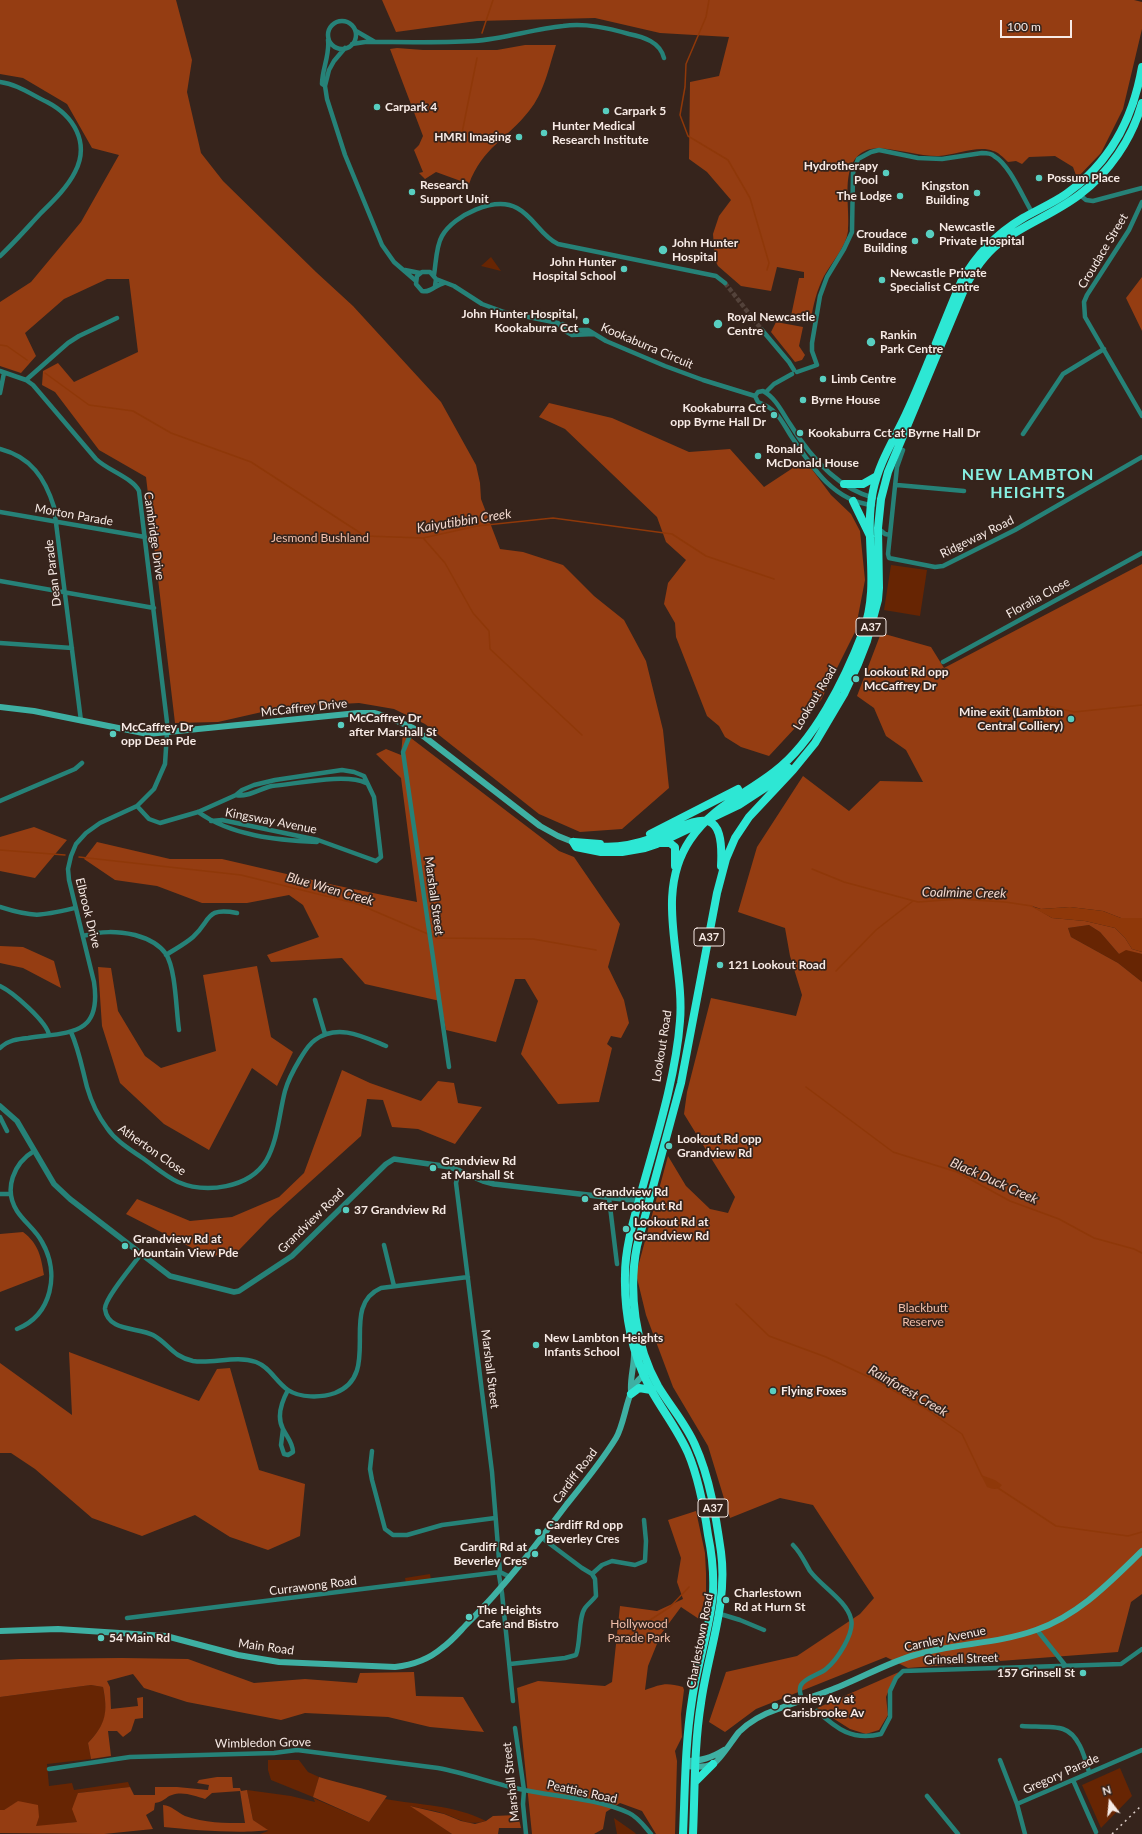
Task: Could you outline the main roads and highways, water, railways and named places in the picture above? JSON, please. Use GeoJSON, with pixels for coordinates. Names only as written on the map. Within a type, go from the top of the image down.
{"type":"FeatureCollection","features":[{"type":"Feature","properties":{"kind":"highway","name":"Lookout Road"},"geometry":{"type":"LineString","coordinates":[[647,1374],[639,1333],[633,1282],[636,1252],[681,1083],[717,893],[726,859],[739,830],[756,808],[793,770],[809,750],[844,694],[867,641],[876,607],[879,588],[872,501],[877,476],[885,454],[908,410],[961,282],[969,267],[993,240],[1009,227],[1065,195],[1080,183],[1107,156],[1128,120],[1135,99],[1142,67]]}},
{"type":"Feature","properties":{"kind":"highway","name":"Lookout Road"},"geometry":{"type":"LineString","coordinates":[[647,1374],[634,1347],[625,1295],[625,1266],[629,1240],[679,1037],[681,988],[671,903],[676,871],[689,841],[706,821],[728,801],[766,778],[785,763],[799,748],[833,695],[864,628],[872,592],[872,557],[874,539],[878,528],[880,502],[890,466],[966,285],[975,269],[997,245],[1080,195],[1100,177],[1125,143],[1134,127],[1142,103]]}},
{"type":"Feature","properties":{"kind":"highway"},"geometry":{"type":"LineString","coordinates":[[844,484],[863,484],[877,476]]}},
{"type":"Feature","properties":{"kind":"highway"},"geometry":{"type":"LineString","coordinates":[[853,501],[874,539]]}},
{"type":"Feature","properties":{"kind":"highway"},"geometry":{"type":"LineString","coordinates":[[657,844],[731,809],[760,791],[809,750]]}},
{"type":"Feature","properties":{"kind":"highway"},"geometry":{"type":"LineString","coordinates":[[573,842],[612,844],[642,837],[760,777],[766,778]]}},
{"type":"Feature","properties":{"kind":"highway"},"geometry":{"type":"LineString","coordinates":[[573,842],[602,846],[621,846],[651,839],[694,820],[706,821],[714,825],[720,836],[721,852],[717,893]]}},
{"type":"Feature","properties":{"kind":"highway"},"geometry":{"type":"LineString","coordinates":[[689,841],[700,831],[707,829],[714,829],[720,836]]}},
{"type":"Feature","properties":{"kind":"highway"},"geometry":{"type":"LineString","coordinates":[[573,842],[576,847],[611,853],[632,851],[668,842],[675,847],[676,857],[674,862],[676,871]]}},
{"type":"Feature","properties":{"kind":"highway","name":"Charlestown Road"},"geometry":{"type":"LineString","coordinates":[[647,1374],[651,1390],[688,1452],[700,1489],[712,1556],[713,1594],[692,1698],[686,1764],[683,1834]]}},
{"type":"Feature","properties":{"kind":"highway","name":"Charlestown Road"},"geometry":{"type":"LineString","coordinates":[[647,1374],[687,1429],[702,1463],[721,1553],[722,1591],[720,1613],[704,1682],[695,1764],[693,1834]]}},
{"type":"Feature","properties":{"kind":"highway"},"geometry":{"type":"LineString","coordinates":[[631,1394],[639,1388],[651,1390]]}},
{"type":"Feature","properties":{"kind":"highway"},"geometry":{"type":"LineString","coordinates":[[695,1782],[713,1764]]}},
{"type":"Feature","properties":{"kind":"main road","name":"McCaffrey Drive"},"geometry":{"type":"LineString","coordinates":[[0,707],[34,711],[132,732],[148,734],[358,713],[388,717],[413,728],[540,826],[573,842]]}},
{"type":"Feature","properties":{"kind":"main road"},"geometry":{"type":"LineString","coordinates":[[631,1394],[630,1382],[634,1368],[634,1347]]}},
{"type":"Feature","properties":{"kind":"main road","name":"Cardiff Road"},"geometry":{"type":"LineString","coordinates":[[502,1587],[542,1538],[614,1441],[625,1416],[631,1394],[637,1381],[647,1374]]}},
{"type":"Feature","properties":{"kind":"main road","name":"Carnley Avenue"},"geometry":{"type":"LineString","coordinates":[[686,1764],[713,1764],[720,1759],[724,1750],[740,1732],[759,1716],[915,1655],[1009,1637],[1036,1630],[1066,1616],[1088,1601],[1142,1551]]}},
{"type":"Feature","properties":{"kind":"main road","name":"Main Road"},"geometry":{"type":"LineString","coordinates":[[0,1631],[58,1629],[166,1636],[238,1655],[279,1662],[395,1667],[410,1665],[426,1659],[443,1648],[502,1587]]}},
{"type":"Feature","properties":{"kind":"main road","name":"Carnley Avenue"},"geometry":{"type":"LineString","coordinates":[[695,1764],[724,1750]]}},
{"type":"Feature","properties":{"kind":"waterway"},"geometry":{"type":"LineString","coordinates":[[482,33],[493,0]]}},
{"type":"Feature","properties":{"kind":"waterway"},"geometry":{"type":"LineString","coordinates":[[709,0],[706,17],[686,64],[685,87],[680,115],[688,136],[728,160],[750,198],[769,263],[767,270]]}},
{"type":"Feature","properties":{"kind":"waterway"},"geometry":{"type":"LineString","coordinates":[[461,138],[477,58]]}},
{"type":"Feature","properties":{"kind":"waterway","name":"Kaiyutibbin Creek"},"geometry":{"type":"LineString","coordinates":[[0,345],[7,346],[27,360]]}},
{"type":"Feature","properties":{"kind":"waterway","name":"Kaiyutibbin Creek"},"geometry":{"type":"LineString","coordinates":[[45,373],[89,405],[133,411],[171,433],[251,462],[365,536],[423,538],[477,526],[553,518],[672,534],[706,556],[774,579]]}},
{"type":"Feature","properties":{"kind":"waterway"},"geometry":{"type":"LineString","coordinates":[[424,539],[445,563],[473,613],[489,631],[490,649],[582,735]]}},
{"type":"Feature","properties":{"kind":"waterway"},"geometry":{"type":"LineString","coordinates":[[1031,708],[1048,706],[1074,712],[1142,705]]}},
{"type":"Feature","properties":{"kind":"waterway","name":"Blue Wren Creek"},"geometry":{"type":"LineString","coordinates":[[0,850],[65,855]]}},
{"type":"Feature","properties":{"kind":"waterway","name":"Blue Wren Creek"},"geometry":{"type":"LineString","coordinates":[[79,857],[241,875],[358,904],[428,934]]}},
{"type":"Feature","properties":{"kind":"waterway","name":"Coalmine Creek"},"geometry":{"type":"LineString","coordinates":[[812,869],[844,882],[918,902],[958,899],[1005,902],[1032,906]]}},
{"type":"Feature","properties":{"kind":"waterway"},"geometry":{"type":"LineString","coordinates":[[836,971],[876,930],[913,901]]}},
{"type":"Feature","properties":{"kind":"waterway","name":"Blue Wren Creek"},"geometry":{"type":"LineString","coordinates":[[432,936],[437,938],[533,939],[596,950]]}},
{"type":"Feature","properties":{"kind":"waterway","name":"Black Duck Creek"},"geometry":{"type":"LineString","coordinates":[[806,1087],[893,1152],[957,1172],[1010,1201],[1059,1219],[1094,1238],[1134,1249],[1142,1253]]}},
{"type":"Feature","properties":{"kind":"waterway","name":"Rainforest Creek"},"geometry":{"type":"LineString","coordinates":[[736,1304],[769,1336],[826,1357],[873,1379],[926,1409],[962,1434],[982,1476]]}},
{"type":"Feature","properties":{"kind":"waterway","name":"Rainforest Creek"},"geometry":{"type":"LineString","coordinates":[[998,1488],[1056,1526],[1128,1536],[1142,1532]]}},
{"type":"Feature","properties":{"kind":"waterway"},"geometry":{"type":"LineString","coordinates":[[627,1635],[670,1607],[689,1587]]}},
{"type":"Feature","properties":{"kind":"tunnel"},"geometry":{"type":"LineString","coordinates":[[725,283],[762,330]]}},
{"type":"Feature","properties":{"kind":"railway"},"geometry":{"type":"LineString","coordinates":[[1112,1834],[1142,1805]]}},
{"type":"Feature","properties":{"kind":"place","name":"Carpark 4"},"geometry":{"type":"Point","coordinates":[377,107]}},
{"type":"Feature","properties":{"kind":"place","name":"Carpark 5"},"geometry":{"type":"Point","coordinates":[606,111]}},
{"type":"Feature","properties":{"kind":"place","name":"Hunter Medical Research Institute"},"geometry":{"type":"Point","coordinates":[544,133]}},
{"type":"Feature","properties":{"kind":"place","name":"HMRI Imaging"},"geometry":{"type":"Point","coordinates":[519,137]}},
{"type":"Feature","properties":{"kind":"place","name":"Hydrotherapy Pool"},"geometry":{"type":"Point","coordinates":[886,173]}},
{"type":"Feature","properties":{"kind":"place","name":"Possum Place"},"geometry":{"type":"Point","coordinates":[1039,178]}},
{"type":"Feature","properties":{"kind":"place","name":"Research Support Unit"},"geometry":{"type":"Point","coordinates":[412,192]}},
{"type":"Feature","properties":{"kind":"place","name":"Kingston Building"},"geometry":{"type":"Point","coordinates":[977,193]}},
{"type":"Feature","properties":{"kind":"place","name":"The Lodge"},"geometry":{"type":"Point","coordinates":[900,196]}},
{"type":"Feature","properties":{"kind":"place","name":"Newcastle Private Hospital"},"geometry":{"type":"Point","coordinates":[930,234]}},
{"type":"Feature","properties":{"kind":"place","name":"Croudace Building"},"geometry":{"type":"Point","coordinates":[915,241]}},
{"type":"Feature","properties":{"kind":"place","name":"John Hunter Hospital"},"geometry":{"type":"Point","coordinates":[663,250]}},
{"type":"Feature","properties":{"kind":"place","name":"John Hunter Hospital School"},"geometry":{"type":"Point","coordinates":[624,269]}},
{"type":"Feature","properties":{"kind":"place","name":"Newcastle Private Specialist Centre"},"geometry":{"type":"Point","coordinates":[882,280]}},
{"type":"Feature","properties":{"kind":"place","name":"John Hunter Hospital, Kookaburra Cct"},"geometry":{"type":"Point","coordinates":[586,321]}},
{"type":"Feature","properties":{"kind":"place","name":"Royal Newcastle Centre"},"geometry":{"type":"Point","coordinates":[718,324]}},
{"type":"Feature","properties":{"kind":"place","name":"Rankin Park Centre"},"geometry":{"type":"Point","coordinates":[871,342]}},
{"type":"Feature","properties":{"kind":"place","name":"Limb Centre"},"geometry":{"type":"Point","coordinates":[823,379]}},
{"type":"Feature","properties":{"kind":"place","name":"Byrne House"},"geometry":{"type":"Point","coordinates":[803,400]}},
{"type":"Feature","properties":{"kind":"place","name":"Kookaburra Cct opp Byrne Hall Dr"},"geometry":{"type":"Point","coordinates":[774,415]}},
{"type":"Feature","properties":{"kind":"place","name":"Kookaburra Cct at Byrne Hall Dr"},"geometry":{"type":"Point","coordinates":[800,433]}},
{"type":"Feature","properties":{"kind":"place","name":"Ronald McDonald House"},"geometry":{"type":"Point","coordinates":[758,456]}},
{"type":"Feature","properties":{"kind":"place","name":"Lookout Rd opp McCaffrey Dr"},"geometry":{"type":"Point","coordinates":[856,679]}},
{"type":"Feature","properties":{"kind":"place","name":"Mine exit (Lambton Central Colliery)"},"geometry":{"type":"Point","coordinates":[1071,719]}},
{"type":"Feature","properties":{"kind":"place","name":"McCaffrey Dr after Marshall St"},"geometry":{"type":"Point","coordinates":[341,725]}},
{"type":"Feature","properties":{"kind":"place","name":"McCaffrey Dr opp Dean Pde"},"geometry":{"type":"Point","coordinates":[113,734]}},
{"type":"Feature","properties":{"kind":"place","name":"121 Lookout Road"},"geometry":{"type":"Point","coordinates":[720,965]}},
{"type":"Feature","properties":{"kind":"place","name":"Lookout Rd opp Grandview Rd"},"geometry":{"type":"Point","coordinates":[669,1146]}},
{"type":"Feature","properties":{"kind":"place","name":"Grandview Rd at Marshall St"},"geometry":{"type":"Point","coordinates":[433,1168]}},
{"type":"Feature","properties":{"kind":"place","name":"Grandview Rd after Lookout Rd"},"geometry":{"type":"Point","coordinates":[585,1199]}},
{"type":"Feature","properties":{"kind":"place","name":"37 Grandview Rd"},"geometry":{"type":"Point","coordinates":[346,1210]}},
{"type":"Feature","properties":{"kind":"place","name":"Lookout Rd at Grandview Rd"},"geometry":{"type":"Point","coordinates":[626,1229]}},
{"type":"Feature","properties":{"kind":"place","name":"Grandview Rd at Mountain View Pde"},"geometry":{"type":"Point","coordinates":[125,1246]}},
{"type":"Feature","properties":{"kind":"place","name":"New Lambton Heights Infants School"},"geometry":{"type":"Point","coordinates":[536,1345]}},
{"type":"Feature","properties":{"kind":"place","name":"Flying Foxes"},"geometry":{"type":"Point","coordinates":[773,1391]}},
{"type":"Feature","properties":{"kind":"place","name":"Cardiff Rd opp Beverley Cres"},"geometry":{"type":"Point","coordinates":[538,1532]}},
{"type":"Feature","properties":{"kind":"place","name":"Cardiff Rd at Beverley Cres"},"geometry":{"type":"Point","coordinates":[535,1554]}},
{"type":"Feature","properties":{"kind":"place","name":"Charlestown Rd at Hurn St"},"geometry":{"type":"Point","coordinates":[726,1600]}},
{"type":"Feature","properties":{"kind":"place","name":"The Heights Cafe and Bistro"},"geometry":{"type":"Point","coordinates":[469,1617]}},
{"type":"Feature","properties":{"kind":"place","name":"54 Main Rd"},"geometry":{"type":"Point","coordinates":[101,1638]}},
{"type":"Feature","properties":{"kind":"place","name":"157 Grinsell St"},"geometry":{"type":"Point","coordinates":[1083,1673]}},
{"type":"Feature","properties":{"kind":"place","name":"Carnley Av at Carisbrooke Av"},"geometry":{"type":"Point","coordinates":[775,1706]}},
{"type":"Feature","properties":{"kind":"district","name":"NEW LAMBTON HEIGHTS"},"geometry":{"type":"Point","coordinates":[1028,484]}},
{"type":"Feature","properties":{"kind":"park label","name":"Jesmond Bushland"},"geometry":{"type":"Point","coordinates":[320,538]}},
{"type":"Feature","properties":{"kind":"park label","name":"Blackbutt Reserve"},"geometry":{"type":"Point","coordinates":[923,1315]}},
{"type":"Feature","properties":{"kind":"park label","name":"Hollywood Parade Park"},"geometry":{"type":"Point","coordinates":[639,1631]}}]}
